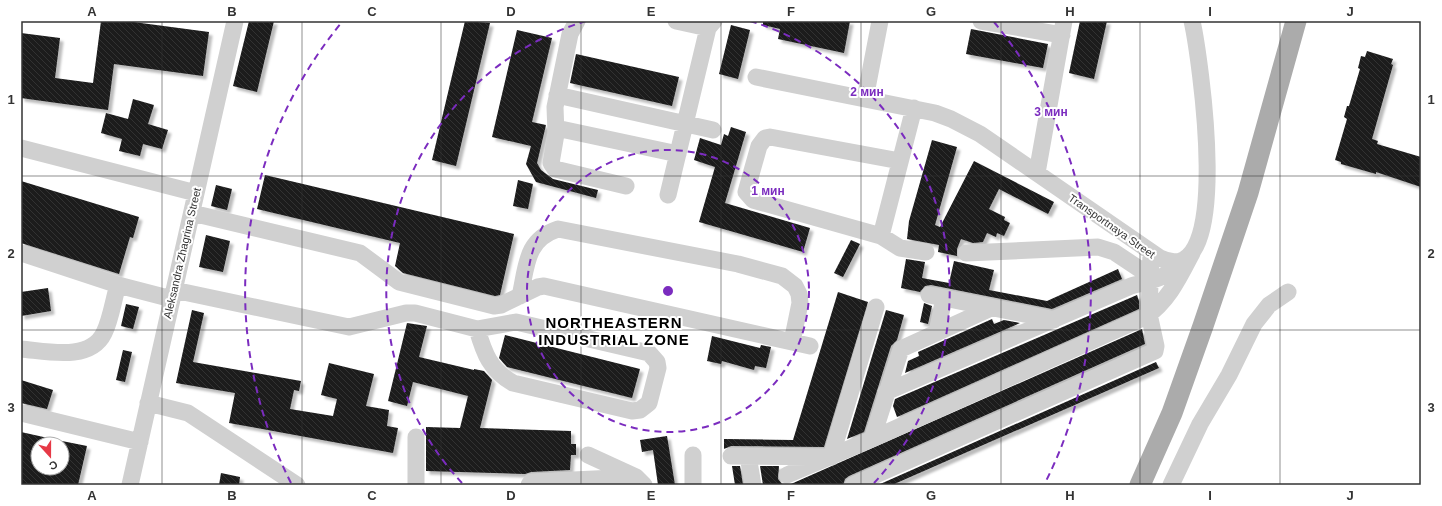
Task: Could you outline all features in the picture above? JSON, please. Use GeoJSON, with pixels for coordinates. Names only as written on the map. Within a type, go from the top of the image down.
{"type":"FeatureCollection","features":[{"type":"Feature","properties":{"kind":"main road"},"geometry":{"type":"LineString","coordinates":[[1140,485],[1172,413],[1248,193],[1296,21]]}},
{"type":"Feature","properties":{"kind":"street","name":"Aleksandra Zhagrina Street"},"geometry":{"type":"LineString","coordinates":[[130,485],[235,21]]}},
{"type":"Feature","properties":{"kind":"street"},"geometry":{"type":"LineString","coordinates":[[577,21],[570,34],[557,95],[555,108],[556,140],[551,163],[555,169],[626,186]]}},
{"type":"Feature","properties":{"kind":"street"},"geometry":{"type":"LineString","coordinates":[[668,195],[711,24],[676,21]]}},
{"type":"Feature","properties":{"kind":"street"},"geometry":{"type":"LineString","coordinates":[[865,99],[880,21]]}},
{"type":"Feature","properties":{"kind":"street"},"geometry":{"type":"LineString","coordinates":[[981,21],[1063,28],[1037,173]]}},
{"type":"Feature","properties":{"kind":"street"},"geometry":{"type":"LineString","coordinates":[[731,456],[785,457],[854,447],[1149,314],[1172,290],[1197,242],[1204,220],[1207,191],[1207,157],[1198,22]]}},
{"type":"Feature","properties":{"kind":"street","name":"Transportnaya Street"},"geometry":{"type":"LineString","coordinates":[[756,77],[914,108],[951,119],[967,126],[1151,252],[1171,262],[1182,260],[1190,253]]}},
{"type":"Feature","properties":{"kind":"street"},"geometry":{"type":"LineString","coordinates":[[557,95],[713,130]]}},
{"type":"Feature","properties":{"kind":"street"},"geometry":{"type":"LineString","coordinates":[[881,236],[914,108]]}},
{"type":"Feature","properties":{"kind":"street"},"geometry":{"type":"LineString","coordinates":[[556,128],[678,154]]}},
{"type":"Feature","properties":{"kind":"street"},"geometry":{"type":"LineString","coordinates":[[900,162],[770,137],[765,138],[758,146],[747,186],[748,196],[754,200],[881,236],[900,248],[926,252]]}},
{"type":"Feature","properties":{"kind":"street"},"geometry":{"type":"LineString","coordinates":[[21,148],[196,193]]}},
{"type":"Feature","properties":{"kind":"street"},"geometry":{"type":"LineString","coordinates":[[192,213],[360,253],[393,279],[413,286],[494,306],[501,305],[544,286],[810,346]]}},
{"type":"Feature","properties":{"kind":"street"},"geometry":{"type":"LineString","coordinates":[[520,296],[534,245],[542,236],[558,229],[738,264],[782,276],[795,286],[799,294],[800,303],[792,342]]}},
{"type":"Feature","properties":{"kind":"street"},"geometry":{"type":"LineString","coordinates":[[966,253],[1098,247],[1114,252],[1150,279]]}},
{"type":"Feature","properties":{"kind":"street"},"geometry":{"type":"LineString","coordinates":[[853,485],[1152,353],[1156,349],[1156,346],[1149,314],[1151,252]]}},
{"type":"Feature","properties":{"kind":"street"},"geometry":{"type":"LineString","coordinates":[[21,253],[118,285],[349,327],[410,313],[477,329],[516,322],[649,353],[657,362],[658,368],[649,403],[640,410],[632,411],[513,383],[506,379],[488,361],[483,352],[477,329]]}},
{"type":"Feature","properties":{"kind":"street"},"geometry":{"type":"LineString","coordinates":[[885,396],[1131,286],[1167,275],[1190,253]]}},
{"type":"Feature","properties":{"kind":"street"},"geometry":{"type":"LineString","coordinates":[[21,349],[58,352],[81,351],[95,344],[104,334],[118,285]]}},
{"type":"Feature","properties":{"kind":"street"},"geometry":{"type":"LineString","coordinates":[[1171,485],[1200,424],[1229,375],[1254,324],[1269,305],[1288,292]]}},
{"type":"Feature","properties":{"kind":"street"},"geometry":{"type":"LineString","coordinates":[[937,332],[937,297],[1054,320]]}},
{"type":"Feature","properties":{"kind":"street"},"geometry":{"type":"LineString","coordinates":[[785,457],[788,480],[833,449],[876,307]]}},
{"type":"Feature","properties":{"kind":"street"},"geometry":{"type":"LineString","coordinates":[[872,439],[901,349],[992,308]]}},
{"type":"Feature","properties":{"kind":"street"},"geometry":{"type":"LineString","coordinates":[[885,396],[896,428]]}},
{"type":"Feature","properties":{"kind":"street"},"geometry":{"type":"LineString","coordinates":[[148,403],[188,413],[297,485]]}},
{"type":"Feature","properties":{"kind":"street"},"geometry":{"type":"LineString","coordinates":[[21,413],[140,442]]}},
{"type":"Feature","properties":{"kind":"street"},"geometry":{"type":"LineString","coordinates":[[416,437],[416,485]]}},
{"type":"Feature","properties":{"kind":"street"},"geometry":{"type":"LineString","coordinates":[[588,454],[640,481]]}},
{"type":"Feature","properties":{"kind":"street"},"geometry":{"type":"LineString","coordinates":[[693,455],[693,485]]}},
{"type":"Feature","properties":{"kind":"street"},"geometry":{"type":"LineString","coordinates":[[748,456],[753,485]]}},
{"type":"Feature","properties":{"kind":"street"},"geometry":{"type":"LineString","coordinates":[[529,485],[531,482],[640,481]]}},
{"type":"Feature","properties":{"kind":"building"},"geometry":{"type":"Polygon","coordinates":[[[101,21],[126,21],[209,32],[203,76],[114,64],[108,110],[21,98],[21,33],[60,38],[55,78],[93,83],[101,21]]]}},
{"type":"Feature","properties":{"kind":"building"},"geometry":{"type":"Polygon","coordinates":[[[249,21],[274,21],[257,92],[233,86],[249,21]]]}},
{"type":"Feature","properties":{"kind":"building"},"geometry":{"type":"Polygon","coordinates":[[[465,21],[490,23],[456,166],[432,160],[465,21]]]}},
{"type":"Feature","properties":{"kind":"building"},"geometry":{"type":"Polygon","coordinates":[[[763,21],[850,21],[844,53],[778,39],[780,29],[763,25],[763,21]]]}},
{"type":"Feature","properties":{"kind":"building"},"geometry":{"type":"Polygon","coordinates":[[[1080,21],[1107,21],[1094,79],[1069,73],[1080,21]]]}},
{"type":"Feature","properties":{"kind":"building"},"geometry":{"type":"Polygon","coordinates":[[[731,25],[750,30],[738,79],[719,74],[731,25]]]}},
{"type":"Feature","properties":{"kind":"building"},"geometry":{"type":"Polygon","coordinates":[[[971,29],[1048,44],[1043,68],[966,54],[971,29]]]}},
{"type":"Feature","properties":{"kind":"building"},"geometry":{"type":"Polygon","coordinates":[[[517,30],[552,38],[532,122],[546,125],[537,163],[541,170],[553,179],[598,190],[596,198],[536,182],[526,164],[531,146],[492,137],[517,30]]]}},
{"type":"Feature","properties":{"kind":"building"},"geometry":{"type":"Polygon","coordinates":[[[1367,51],[1393,59],[1391,64],[1393,65],[1372,139],[1378,141],[1377,144],[1421,157],[1421,187],[1376,172],[1376,174],[1341,164],[1341,162],[1335,160],[1347,119],[1344,117],[1347,106],[1349,106],[1360,69],[1358,68],[1361,56],[1365,57],[1367,51]]]}},
{"type":"Feature","properties":{"kind":"building"},"geometry":{"type":"Polygon","coordinates":[[[576,54],[679,77],[672,106],[570,83],[576,54]]]}},
{"type":"Feature","properties":{"kind":"building"},"geometry":{"type":"Polygon","coordinates":[[[133,99],[154,105],[148,124],[168,130],[162,149],[143,144],[140,156],[119,151],[122,139],[101,133],[106,113],[128,119],[133,99]]]}},
{"type":"Feature","properties":{"kind":"building"},"geometry":{"type":"Polygon","coordinates":[[[731,127],[746,132],[725,203],[810,228],[803,252],[699,222],[715,167],[694,160],[700,138],[721,145],[724,134],[728,136],[731,127]]]}},
{"type":"Feature","properties":{"kind":"building"},"geometry":{"type":"Polygon","coordinates":[[[932,140],[957,147],[935,225],[940,227],[974,161],[1054,202],[1048,214],[999,189],[989,209],[1005,217],[1004,220],[1010,223],[1004,236],[997,233],[996,237],[987,233],[983,242],[973,243],[961,239],[957,249],[957,256],[938,252],[939,245],[907,239],[909,221],[932,140]]]}},
{"type":"Feature","properties":{"kind":"building"},"geometry":{"type":"Polygon","coordinates":[[[265,175],[514,234],[500,295],[495,296],[403,273],[395,266],[400,243],[257,209],[265,175]]]}},
{"type":"Feature","properties":{"kind":"building"},"geometry":{"type":"Polygon","coordinates":[[[518,180],[533,184],[528,209],[513,206],[518,180]]]}},
{"type":"Feature","properties":{"kind":"building"},"geometry":{"type":"Polygon","coordinates":[[[21,181],[139,217],[133,238],[130,237],[119,274],[21,243],[21,181]]]}},
{"type":"Feature","properties":{"kind":"building"},"geometry":{"type":"Polygon","coordinates":[[[216,185],[232,189],[227,210],[211,206],[216,185]]]}},
{"type":"Feature","properties":{"kind":"building"},"geometry":{"type":"Polygon","coordinates":[[[206,235],[230,241],[223,272],[199,267],[206,235]]]}},
{"type":"Feature","properties":{"kind":"building"},"geometry":{"type":"Polygon","coordinates":[[[851,240],[860,244],[843,277],[834,273],[851,240]]]}},
{"type":"Feature","properties":{"kind":"building"},"geometry":{"type":"Polygon","coordinates":[[[906,259],[925,262],[922,278],[949,283],[954,261],[994,270],[989,290],[1047,301],[1118,269],[1122,279],[1052,309],[931,285],[925,286],[920,292],[901,288],[906,259]]]}},
{"type":"Feature","properties":{"kind":"building"},"geometry":{"type":"Polygon","coordinates":[[[48,288],[51,311],[21,316],[21,292],[48,288]]]}},
{"type":"Feature","properties":{"kind":"building"},"geometry":{"type":"Polygon","coordinates":[[[838,292],[868,302],[824,447],[731,446],[724,449],[724,439],[793,440],[838,292]]]}},
{"type":"Feature","properties":{"kind":"building"},"geometry":{"type":"Polygon","coordinates":[[[1137,295],[1139,309],[897,417],[893,406],[895,399],[1137,295]]]}},
{"type":"Feature","properties":{"kind":"building"},"geometry":{"type":"Polygon","coordinates":[[[924,303],[932,306],[928,324],[920,322],[924,303]]]}},
{"type":"Feature","properties":{"kind":"building"},"geometry":{"type":"Polygon","coordinates":[[[126,304],[139,307],[133,329],[121,326],[126,304]]]}},
{"type":"Feature","properties":{"kind":"building"},"geometry":{"type":"Polygon","coordinates":[[[192,310],[204,313],[193,362],[301,381],[299,391],[294,390],[290,409],[333,416],[337,399],[321,395],[329,363],[374,374],[366,406],[389,410],[387,426],[398,428],[393,453],[229,423],[235,393],[176,383],[192,310]]]}},
{"type":"Feature","properties":{"kind":"building"},"geometry":{"type":"Polygon","coordinates":[[[886,310],[904,315],[897,340],[891,346],[864,432],[847,439],[886,310]]]}},
{"type":"Feature","properties":{"kind":"building"},"geometry":{"type":"Polygon","coordinates":[[[992,319],[994,324],[1004,320],[1020,323],[905,373],[908,361],[919,356],[918,352],[992,319]]]}},
{"type":"Feature","properties":{"kind":"building"},"geometry":{"type":"Polygon","coordinates":[[[407,323],[427,326],[419,357],[484,371],[492,380],[480,428],[571,431],[571,444],[576,444],[576,455],[571,455],[570,470],[531,472],[525,474],[426,471],[426,427],[460,428],[468,396],[413,382],[407,406],[388,401],[407,323]]]}},
{"type":"Feature","properties":{"kind":"building"},"geometry":{"type":"Polygon","coordinates":[[[1142,329],[1145,344],[849,476],[845,479],[843,485],[763,485],[760,466],[779,466],[778,479],[782,484],[791,484],[1142,329]]]}},
{"type":"Feature","properties":{"kind":"building"},"geometry":{"type":"Polygon","coordinates":[[[505,335],[640,369],[632,398],[507,367],[499,358],[505,335]]]}},
{"type":"Feature","properties":{"kind":"building"},"geometry":{"type":"Polygon","coordinates":[[[712,336],[760,348],[761,345],[771,347],[766,368],[755,366],[754,370],[722,361],[721,364],[707,361],[712,336]]]}},
{"type":"Feature","properties":{"kind":"building"},"geometry":{"type":"Polygon","coordinates":[[[123,350],[132,352],[125,382],[116,380],[123,350]]]}},
{"type":"Feature","properties":{"kind":"building"},"geometry":{"type":"Polygon","coordinates":[[[1156,362],[1159,368],[892,485],[878,485],[1156,362]]]}},
{"type":"Feature","properties":{"kind":"building"},"geometry":{"type":"Polygon","coordinates":[[[21,380],[53,390],[47,409],[21,403],[21,380]]]}},
{"type":"Feature","properties":{"kind":"building"},"geometry":{"type":"Polygon","coordinates":[[[21,432],[39,436],[30,436],[30,476],[70,476],[70,443],[87,446],[78,485],[21,485],[21,432]]]}},
{"type":"Feature","properties":{"kind":"building"},"geometry":{"type":"Polygon","coordinates":[[[667,436],[675,485],[658,485],[653,450],[642,452],[640,440],[667,436]]]}},
{"type":"Feature","properties":{"kind":"building"},"geometry":{"type":"Polygon","coordinates":[[[732,466],[740,466],[743,485],[735,485],[732,466]]]}},
{"type":"Feature","properties":{"kind":"building"},"geometry":{"type":"Polygon","coordinates":[[[221,473],[240,477],[239,485],[219,485],[221,473]]]}},
{"type":"Feature","properties":{"kind":"district","name":"NORTHEASTERN INDUSTRIAL ZONE"},"geometry":{"type":"Point","coordinates":[614,332]}}]}
